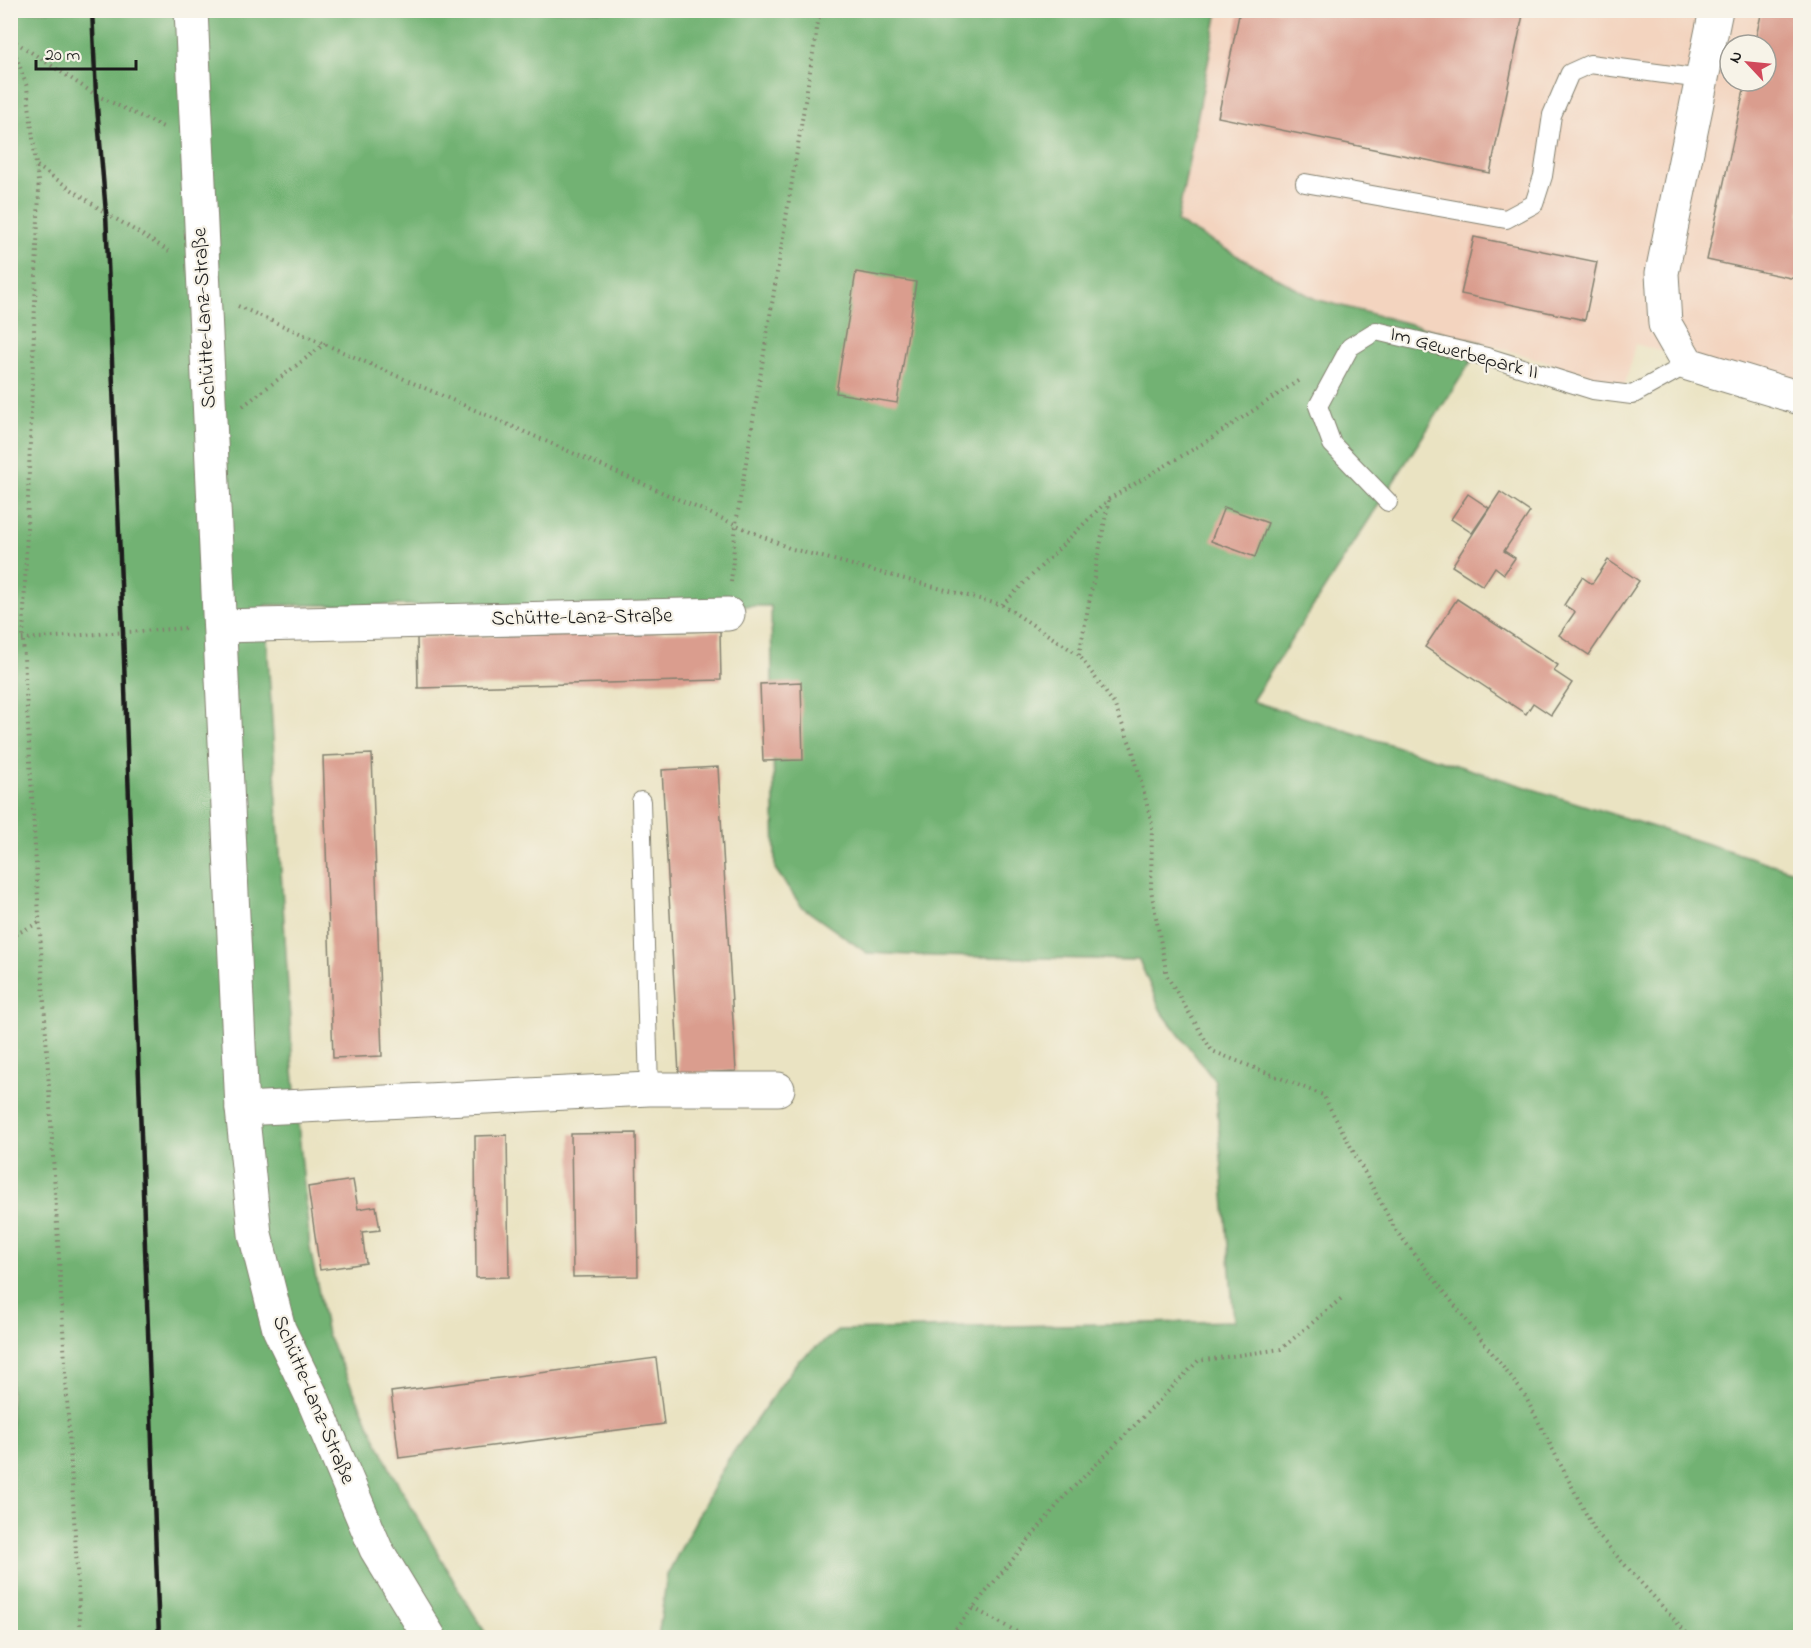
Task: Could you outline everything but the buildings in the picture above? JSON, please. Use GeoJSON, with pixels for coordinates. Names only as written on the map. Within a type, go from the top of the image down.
{"type":"FeatureCollection","features":[{"type":"Feature","properties":{"kind":"street","name":"Schütte-Lanz-Straße"},"geometry":{"type":"LineString","coordinates":[[191,10],[242,1109],[255,1234],[279,1329],[312,1397],[376,1549],[430,1638]]}},
{"type":"Feature","properties":{"kind":"street"},"geometry":{"type":"LineString","coordinates":[[1716,10],[1662,273],[1665,324],[1688,364],[1800,398]]}},
{"type":"Feature","properties":{"kind":"street","name":"Schütte-Lanz-Straße"},"geometry":{"type":"LineString","coordinates":[[220,626],[728,614]]}},
{"type":"Feature","properties":{"kind":"street"},"geometry":{"type":"LineString","coordinates":[[242,1109],[649,1089],[778,1089]]}},
{"type":"Feature","properties":{"kind":"lane"},"geometry":{"type":"LineString","coordinates":[[1305,183],[1506,219],[1534,204],[1544,176],[1552,115],[1570,73],[1590,64],[1701,79]]}},
{"type":"Feature","properties":{"kind":"lane","name":"Im Gewerbepark II"},"geometry":{"type":"LineString","coordinates":[[1388,502],[1332,444],[1318,406],[1350,347],[1376,331],[1487,357],[1593,390],[1632,395],[1688,364]]}},
{"type":"Feature","properties":{"kind":"lane"},"geometry":{"type":"LineString","coordinates":[[641,801],[649,1089]]}},
{"type":"Feature","properties":{"kind":"path"},"geometry":{"type":"LineString","coordinates":[[728,614],[736,524],[820,10]]}},
{"type":"Feature","properties":{"kind":"path"},"geometry":{"type":"LineString","coordinates":[[10,39],[96,95],[197,145]]}},
{"type":"Feature","properties":{"kind":"path"},"geometry":{"type":"LineString","coordinates":[[10,39],[27,87],[39,190],[23,640],[81,1638]]}},
{"type":"Feature","properties":{"kind":"path"},"geometry":{"type":"LineString","coordinates":[[36,165],[106,213],[136,230],[204,283],[263,315],[789,548],[1002,605],[1079,655],[1114,704],[1133,751],[1152,824],[1151,890],[1167,976],[1212,1051],[1323,1095],[1395,1229],[1524,1394],[1596,1533],[1691,1638]]}},
{"type":"Feature","properties":{"kind":"path"},"geometry":{"type":"LineString","coordinates":[[211,430],[326,343]]}},
{"type":"Feature","properties":{"kind":"path"},"geometry":{"type":"LineString","coordinates":[[1002,605],[1109,499],[1207,441],[1302,378]]}},
{"type":"Feature","properties":{"kind":"path"},"geometry":{"type":"LineString","coordinates":[[1079,655],[1109,499]]}},
{"type":"Feature","properties":{"kind":"path"},"geometry":{"type":"LineString","coordinates":[[10,640],[160,630]]}},
{"type":"Feature","properties":{"kind":"path"},"geometry":{"type":"LineString","coordinates":[[10,937],[40,921]]}},
{"type":"Feature","properties":{"kind":"path"},"geometry":{"type":"LineString","coordinates":[[948,1638],[1064,1497],[1198,1361],[1281,1349],[1343,1297]]}},
{"type":"Feature","properties":{"kind":"path"},"geometry":{"type":"LineString","coordinates":[[973,1608],[1028,1638]]}},
{"type":"Feature","properties":{"kind":"shaded area"},"geometry":{"type":"Polygon","coordinates":[[[1218,11],[1800,11],[1800,389],[1635,344],[1625,385],[1483,343],[1315,299],[1177,222],[1218,11]]]}},
{"type":"Feature","properties":{"kind":"green space"},"geometry":{"type":"Polygon","coordinates":[[[11,11],[1218,11],[1177,222],[1315,299],[1483,343],[1252,701],[1800,873],[1800,1637],[658,1637],[667,1575],[727,1461],[798,1361],[839,1330],[1234,1321],[1215,1081],[1161,1011],[1139,960],[867,953],[802,907],[775,869],[771,606],[265,605],[293,1070],[310,1248],[327,1334],[392,1473],[488,1637],[11,1638],[11,11]]]}},
{"type":"Feature","properties":{"kind":"railway"},"geometry":{"type":"LineString","coordinates":[[92,10],[96,95],[106,213],[159,1638]]}}]}
